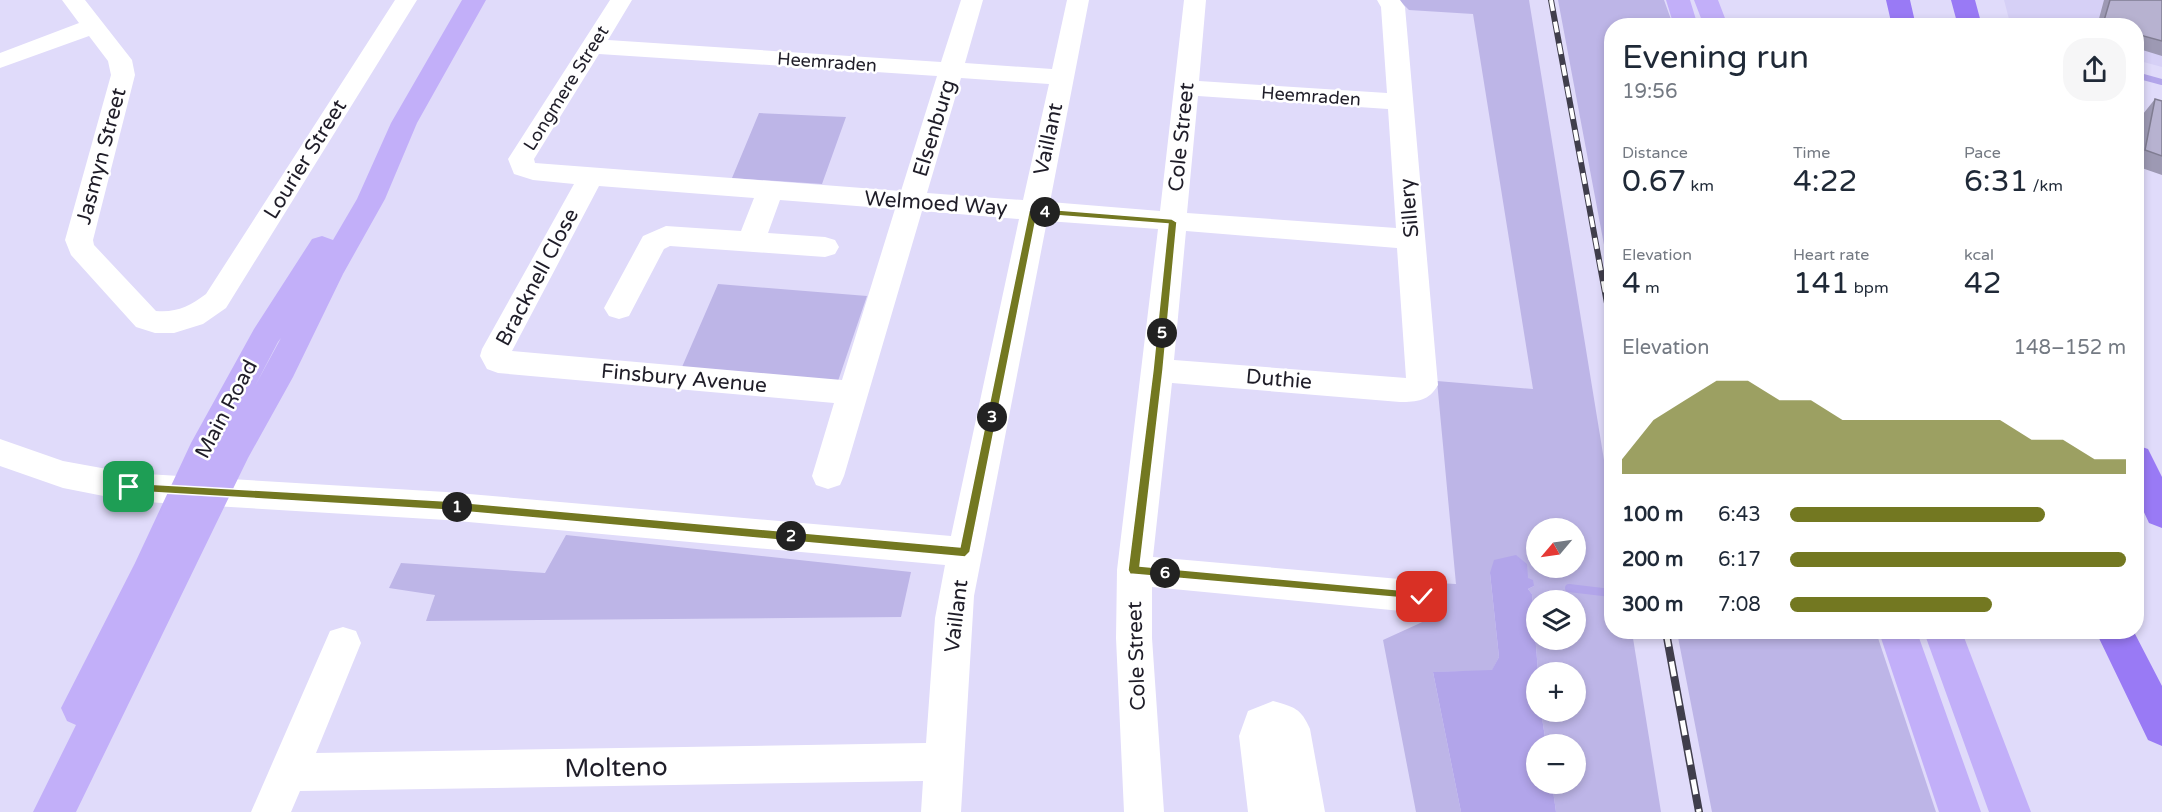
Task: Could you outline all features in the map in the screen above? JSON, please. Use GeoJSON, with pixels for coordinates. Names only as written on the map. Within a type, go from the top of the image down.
{"type":"FeatureCollection","features":[{"type":"Feature","properties":{"kind":"highway"},"geometry":{"type":"LineString","coordinates":[[1898,0],[1902,18]]}},
{"type":"Feature","properties":{"kind":"highway"},"geometry":{"type":"LineString","coordinates":[[1963,0],[1968,18]]}},
{"type":"Feature","properties":{"kind":"highway"},"geometry":{"type":"LineString","coordinates":[[2144,476],[2162,513]]}},
{"type":"Feature","properties":{"kind":"highway"},"geometry":{"type":"LineString","coordinates":[[2118,639],[2162,727]]}},
{"type":"Feature","properties":{"kind":"main road","name":"Main Road"},"geometry":{"type":"LineString","coordinates":[[54,812],[200,492],[265,337],[381,152],[404,123],[474,0]]}},
{"type":"Feature","properties":{"kind":"main road"},"geometry":{"type":"LineString","coordinates":[[1677,0],[1683,18]]}},
{"type":"Feature","properties":{"kind":"main road"},"geometry":{"type":"LineString","coordinates":[[1706,0],[1713,18]]}},
{"type":"Feature","properties":{"kind":"main road","name":"Main Road"},"geometry":{"type":"LineString","coordinates":[[35,812],[101,663],[149,571],[200,492]]}},
{"type":"Feature","properties":{"kind":"main road"},"geometry":{"type":"LineString","coordinates":[[1900,639],[1960,812]]}},
{"type":"Feature","properties":{"kind":"main road"},"geometry":{"type":"LineString","coordinates":[[1946,639],[2010,812]]}},
{"type":"Feature","properties":{"kind":"street","name":"Jasmyn Street"},"geometry":{"type":"LineString","coordinates":[[72,0],[120,60],[123,75],[79,240],[81,248],[85,256],[146,319],[152,322],[170,323],[200,313]]}},
{"type":"Feature","properties":{"kind":"street","name":"Lourier Street"},"geometry":{"type":"LineString","coordinates":[[200,313],[216,301],[406,0]]}},
{"type":"Feature","properties":{"kind":"street","name":"Longmere Street"},"geometry":{"type":"LineString","coordinates":[[533,171],[523,168],[521,159],[621,0]]}},
{"type":"Feature","properties":{"kind":"street","name":"Elsenburg"},"geometry":{"type":"LineString","coordinates":[[828,476],[972,0]]}},
{"type":"Feature","properties":{"kind":"street","name":"Vaillant"},"geometry":{"type":"LineString","coordinates":[[941,812],[953,618],[1033,211],[1078,0]]}},
{"type":"Feature","properties":{"kind":"street","name":"Cole Street"},"geometry":{"type":"LineString","coordinates":[[1144,812],[1134,638],[1134,570],[1158,370],[1195,0]]}},
{"type":"Feature","properties":{"kind":"street","name":"Sillery"},"geometry":{"type":"LineString","coordinates":[[1391,4],[1412,239],[1422,385],[1415,390],[1400,390]]}},
{"type":"Feature","properties":{"kind":"street"},"geometry":{"type":"LineString","coordinates":[[0,61],[93,26]]}},
{"type":"Feature","properties":{"kind":"street","name":"Heemraden"},"geometry":{"type":"LineString","coordinates":[[592,46],[1062,77]]}},
{"type":"Feature","properties":{"kind":"street","name":"Heemraden"},"geometry":{"type":"LineString","coordinates":[[1186,88],[1400,102]]}},
{"type":"Feature","properties":{"kind":"street","name":"Welmoed Way"},"geometry":{"type":"LineString","coordinates":[[533,171],[1412,239]]}},
{"type":"Feature","properties":{"kind":"street","name":"Bracknell Close"},"geometry":{"type":"LineString","coordinates":[[515,363],[498,361],[495,356],[497,349],[591,177]]}},
{"type":"Feature","properties":{"kind":"street"},"geometry":{"type":"LineString","coordinates":[[751,241],[771,191]]}},
{"type":"Feature","properties":{"kind":"street"},"geometry":{"type":"LineString","coordinates":[[620,308],[650,249],[661,237],[671,235],[825,247]]}},
{"type":"Feature","properties":{"kind":"street","name":"Finsbury Avenue"},"geometry":{"type":"LineString","coordinates":[[515,363],[854,393]]}},
{"type":"Feature","properties":{"kind":"street","name":"Duthie"},"geometry":{"type":"LineString","coordinates":[[1158,370],[1400,390]]}},
{"type":"Feature","properties":{"kind":"street"},"geometry":{"type":"LineString","coordinates":[[0,452],[46,471],[80,480],[129,487],[457,507],[965,552]]}},
{"type":"Feature","properties":{"kind":"street"},"geometry":{"type":"LineString","coordinates":[[1134,570],[1422,597]]}},
{"type":"Feature","properties":{"kind":"street"},"geometry":{"type":"LineString","coordinates":[[271,812],[343,643]]}},
{"type":"Feature","properties":{"kind":"street"},"geometry":{"type":"LineString","coordinates":[[1268,812],[1258,736],[1262,724],[1273,719],[1286,723],[1293,735],[1305,812]]}},
{"type":"Feature","properties":{"kind":"street","name":"Molteno"},"geometry":{"type":"LineString","coordinates":[[288,772],[945,762]]}},
{"type":"Feature","properties":{"kind":"shaded area"},"geometry":{"type":"Polygon","coordinates":[[[1399,0],[1529,0],[1604,460],[1604,639],[1633,639],[1661,812],[1556,812],[1554,794],[1586,794],[1586,734],[1544,734],[1543,722],[1586,722],[1586,662],[1537,662],[1536,650],[1586,650],[1586,590],[1529,590],[1534,586],[1490,573],[1499,657],[1492,671],[1433,672],[1461,812],[1416,812],[1383,640],[1440,614],[1438,583],[1456,584],[1437,381],[1533,389],[1473,14],[1409,10],[1399,0]]]}},
{"type":"Feature","properties":{"kind":"shaded area"},"geometry":{"type":"Polygon","coordinates":[[[1558,0],[1664,0],[1670,18],[1604,18],[1604,245],[1558,0]]]}},
{"type":"Feature","properties":{"kind":"shaded area"},"geometry":{"type":"Polygon","coordinates":[[[2004,0],[2162,0],[2162,67],[2144,62],[2144,18],[2009,18],[2004,0]]]}},
{"type":"Feature","properties":{"kind":"shaded area"},"geometry":{"type":"Polygon","coordinates":[[[759,113],[846,117],[822,184],[732,178],[759,113]]]}},
{"type":"Feature","properties":{"kind":"shaded area"},"geometry":{"type":"Polygon","coordinates":[[[718,284],[867,296],[838,381],[682,367],[718,284]]]}},
{"type":"Feature","properties":{"kind":"shaded area"},"geometry":{"type":"Polygon","coordinates":[[[566,535],[911,572],[901,617],[426,621],[435,595],[389,588],[401,563],[545,573],[566,535]]]}},
{"type":"Feature","properties":{"kind":"shaded area"},"geometry":{"type":"Polygon","coordinates":[[[1516,555],[1526,563],[1526,578],[1533,580],[1534,586],[1526,590],[1526,650],[1536,650],[1537,662],[1526,662],[1526,722],[1543,722],[1544,734],[1526,734],[1526,794],[1554,794],[1556,812],[1461,812],[1433,672],[1492,670],[1499,657],[1490,573],[1494,560],[1516,555]]]}},
{"type":"Feature","properties":{"kind":"shaded area"},"geometry":{"type":"Polygon","coordinates":[[[1678,639],[1878,639],[1936,812],[1712,812],[1678,639]]]}},
{"type":"Feature","properties":{"kind":"building"},"geometry":{"type":"Polygon","coordinates":[[[2110,0],[2162,0],[2162,41],[2144,36],[2144,18],[2105,18],[2110,0]]]}},
{"type":"Feature","properties":{"kind":"building"},"geometry":{"type":"Polygon","coordinates":[[[2155,99],[2162,101],[2162,156],[2145,150],[2155,99]]]}},
{"type":"Feature","properties":{"kind":"waterway"},"geometry":{"type":"LineString","coordinates":[[2144,77],[2162,82]]}},
{"type":"Feature","properties":{"kind":"waterway"},"geometry":{"type":"LineString","coordinates":[[1569,588],[1604,592]]}},
{"type":"Feature","properties":{"kind":"railway"},"geometry":{"type":"LineString","coordinates":[[1551,0],[1604,287]]}},
{"type":"Feature","properties":{"kind":"railway"},"geometry":{"type":"LineString","coordinates":[[1667,639],[1699,812]]}},
{"type":"Feature","properties":{"kind":"route"},"geometry":{"type":"LineString","coordinates":[[129,487],[446,506],[965,552],[1033,211],[1172,222],[1158,370],[1134,570],[1422,597]]}}]}
